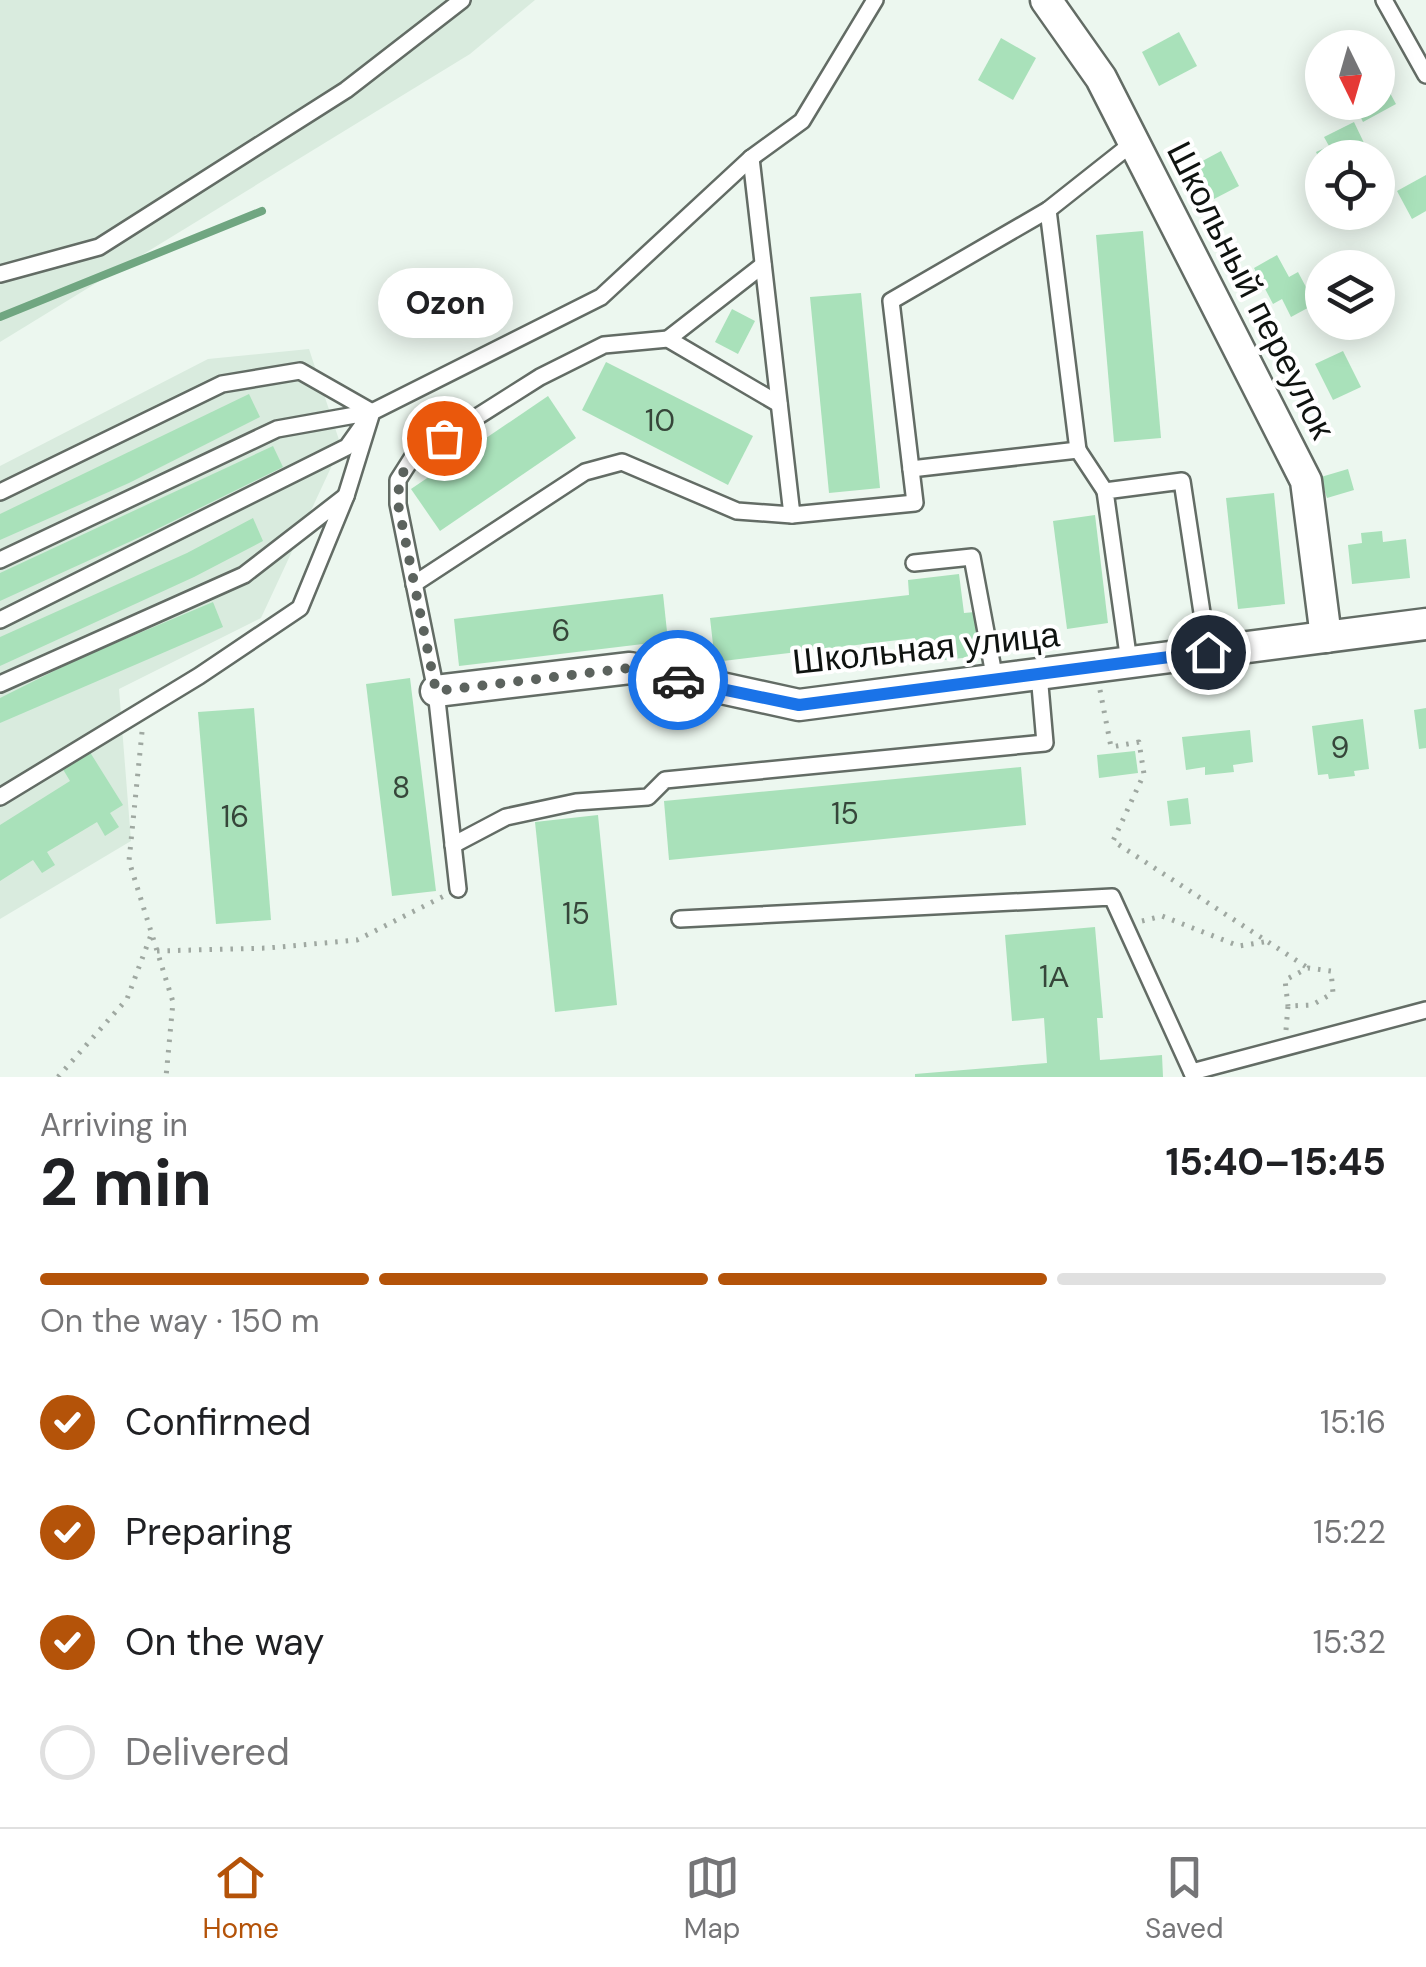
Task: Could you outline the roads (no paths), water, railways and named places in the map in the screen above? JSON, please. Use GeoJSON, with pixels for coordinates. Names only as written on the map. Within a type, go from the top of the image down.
{"type":"FeatureCollection","features":[{"type":"Feature","properties":{"kind":"street","name":"Школьный переулок"},"geometry":{"type":"LineString","coordinates":[[1046,0],[1101,78],[1306,481],[1326,637]]}},
{"type":"Feature","properties":{"kind":"street","name":"Школьная улица"},"geometry":{"type":"LineString","coordinates":[[436,691],[630,668],[799,705],[1426,624]]}},
{"type":"Feature","properties":{"kind":"lane"},"geometry":{"type":"LineString","coordinates":[[0,274],[100,247],[346,90],[462,0]]}},
{"type":"Feature","properties":{"kind":"lane"},"geometry":{"type":"LineString","coordinates":[[0,560],[277,429],[372,412],[601,297],[752,158],[802,120],[875,0]]}},
{"type":"Feature","properties":{"kind":"lane"},"geometry":{"type":"LineString","coordinates":[[1384,0],[1426,75]]}},
{"type":"Feature","properties":{"kind":"lane"},"geometry":{"type":"LineString","coordinates":[[414,584],[585,472],[622,462],[737,510],[792,515],[915,503],[891,302],[1048,210],[1134,142]]}},
{"type":"Feature","properties":{"kind":"lane"},"geometry":{"type":"LineString","coordinates":[[752,158],[792,515]]}},
{"type":"Feature","properties":{"kind":"lane"},"geometry":{"type":"LineString","coordinates":[[1048,210],[1078,450],[1105,490],[1129,662]]}},
{"type":"Feature","properties":{"kind":"lane"},"geometry":{"type":"LineString","coordinates":[[458,890],[436,691],[398,504],[398,480],[412,458],[540,377],[604,345],[668,339],[763,265]]}},
{"type":"Feature","properties":{"kind":"lane"},"geometry":{"type":"LineString","coordinates":[[668,339],[779,404]]}},
{"type":"Feature","properties":{"kind":"lane"},"geometry":{"type":"LineString","coordinates":[[0,492],[222,384],[300,372],[372,412]]}},
{"type":"Feature","properties":{"kind":"lane"},"geometry":{"type":"LineString","coordinates":[[0,797],[300,608],[346,496],[372,412]]}},
{"type":"Feature","properties":{"kind":"lane"},"geometry":{"type":"LineString","coordinates":[[0,620],[347,447],[372,412]]}},
{"type":"Feature","properties":{"kind":"lane"},"geometry":{"type":"LineString","coordinates":[[911,469],[1078,450]]}},
{"type":"Feature","properties":{"kind":"lane"},"geometry":{"type":"LineString","coordinates":[[1105,490],[1182,481],[1208,652]]}},
{"type":"Feature","properties":{"kind":"lane"},"geometry":{"type":"LineString","coordinates":[[0,684],[244,575],[346,496]]}},
{"type":"Feature","properties":{"kind":"lane"},"geometry":{"type":"LineString","coordinates":[[914,563],[972,557],[995,680]]}},
{"type":"Feature","properties":{"kind":"lane"},"geometry":{"type":"LineString","coordinates":[[453,845],[506,817],[576,802],[648,797],[665,780],[1045,743],[1039,674]]}},
{"type":"Feature","properties":{"kind":"lane"},"geometry":{"type":"LineString","coordinates":[[680,919],[1112,897],[1193,1075],[1426,1010]]}},
{"type":"Feature","properties":{"kind":"waterway"},"geometry":{"type":"LineString","coordinates":[[0,317],[262,211]]}},
{"type":"Feature","properties":{"kind":"place","name":"Ozon"},"geometry":{"type":"Point","coordinates":[444,438]}}]}
